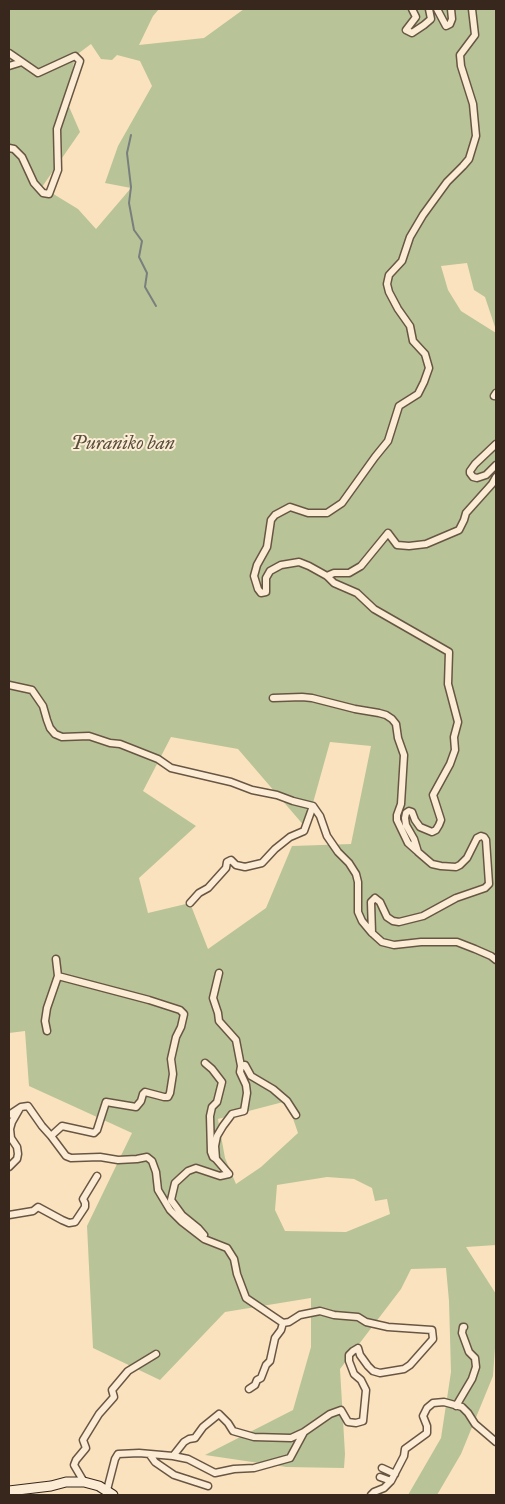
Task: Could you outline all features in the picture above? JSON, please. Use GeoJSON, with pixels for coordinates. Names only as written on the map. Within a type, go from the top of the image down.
{"type":"FeatureCollection","features":[{"type":"Feature","properties":{"kind":"street"},"geometry":{"type":"LineString","coordinates":[[412,9],[416,17],[406,30],[412,33],[430,19],[429,9]]}},
{"type":"Feature","properties":{"kind":"street"},"geometry":{"type":"LineString","coordinates":[[437,9],[446,26],[450,24],[452,19],[452,9]]}},
{"type":"Feature","properties":{"kind":"street"},"geometry":{"type":"LineString","coordinates":[[418,852],[414,839],[406,825],[406,813],[412,812],[420,827],[432,832],[436,830],[441,820],[433,795],[450,764],[455,750],[454,737],[458,722],[448,684],[448,652],[374,609],[357,593],[334,583],[327,576],[299,562],[281,565],[270,571],[266,578],[266,592],[261,593],[258,589],[254,576],[257,565],[267,546],[271,520],[275,515],[290,507],[308,513],[327,513],[342,503],[388,441],[399,406],[418,394],[424,382],[429,368],[425,354],[414,341],[410,326],[398,309],[387,284],[389,275],[402,261],[410,237],[423,215],[447,182],[469,159],[476,136],[476,121],[473,104],[461,66],[460,55],[476,35],[472,9]]}},
{"type":"Feature","properties":{"kind":"street"},"geometry":{"type":"LineString","coordinates":[[9,53],[38,73],[75,56],[80,62],[57,129],[58,170],[49,194],[43,193],[34,183],[22,157],[14,149],[9,148]]}},
{"type":"Feature","properties":{"kind":"street"},"geometry":{"type":"LineString","coordinates":[[9,66],[22,62]]}},
{"type":"Feature","properties":{"kind":"street"},"geometry":{"type":"LineString","coordinates":[[496,444],[475,464],[470,474],[477,478],[486,475],[496,465]]}},
{"type":"Feature","properties":{"kind":"street"},"geometry":{"type":"LineString","coordinates":[[327,576],[334,573],[349,573],[360,566],[388,534],[397,545],[409,546],[426,544],[459,530],[466,513],[496,477]]}},
{"type":"Feature","properties":{"kind":"street"},"geometry":{"type":"LineString","coordinates":[[9,685],[32,690],[43,706],[50,728],[62,737],[89,736],[110,743],[120,744],[158,758],[171,768],[232,782],[252,790],[314,806],[328,836],[338,852],[350,863],[356,874],[358,882],[358,912],[362,921],[382,942],[394,946],[421,942],[457,942],[476,948],[496,960]]}},
{"type":"Feature","properties":{"kind":"street"},"geometry":{"type":"LineString","coordinates":[[273,698],[312,698],[379,713],[392,719],[396,724],[398,738],[404,755],[402,804],[396,820],[408,842],[432,864],[456,868],[467,858],[477,838],[481,836],[486,840],[489,884],[485,888],[456,898],[423,916],[399,922],[392,921],[387,917],[380,902],[375,898],[371,902],[372,933]]}},
{"type":"Feature","properties":{"kind":"street"},"geometry":{"type":"LineString","coordinates":[[190,903],[199,893],[208,888],[226,868],[227,862],[231,860],[236,865],[245,867],[262,864],[275,849],[290,837],[304,830],[314,806]]}},
{"type":"Feature","properties":{"kind":"street"},"geometry":{"type":"LineString","coordinates":[[47,1031],[45,1021],[47,1008],[58,976],[56,959]]}},
{"type":"Feature","properties":{"kind":"street"},"geometry":{"type":"LineString","coordinates":[[216,1159],[215,1146],[217,1136],[232,1114],[244,1111],[247,1093],[246,1085],[240,1072],[241,1066],[236,1040],[219,1021],[213,998],[219,972]]}},
{"type":"Feature","properties":{"kind":"street"},"geometry":{"type":"LineString","coordinates":[[51,1136],[62,1126],[94,1133],[97,1130],[106,1102],[136,1107],[145,1092],[168,1097],[173,1074],[171,1059],[176,1037],[182,1027],[184,1014],[180,1010],[149,1000],[58,976]]}},
{"type":"Feature","properties":{"kind":"street"},"geometry":{"type":"LineString","coordinates":[[202,1238],[204,1235],[182,1215],[170,1200],[175,1183],[188,1171],[196,1168],[220,1176],[229,1174],[213,1157],[211,1152],[210,1116],[212,1106],[217,1102],[222,1082],[205,1063]]}},
{"type":"Feature","properties":{"kind":"street"},"geometry":{"type":"LineString","coordinates":[[241,1066],[245,1065],[252,1076],[273,1089],[287,1101],[296,1116]]}},
{"type":"Feature","properties":{"kind":"street"},"geometry":{"type":"LineString","coordinates":[[9,1115],[21,1107],[28,1106],[66,1156],[71,1158],[100,1157],[118,1160],[147,1157],[152,1161],[156,1172],[158,1190],[170,1210],[202,1238],[227,1248],[234,1259],[237,1274],[246,1298],[282,1323],[289,1322],[300,1315],[320,1311],[334,1315],[358,1317],[366,1322],[381,1326],[432,1330],[433,1339],[410,1365],[404,1369],[380,1373],[373,1371],[368,1366],[360,1355],[358,1348],[349,1355],[349,1361],[354,1374],[361,1380],[366,1390],[363,1421],[356,1423],[348,1422],[341,1410],[330,1414],[304,1432],[291,1438],[254,1437],[233,1431],[219,1414],[203,1426],[195,1438],[184,1442],[173,1456]]}},
{"type":"Feature","properties":{"kind":"street"},"geometry":{"type":"LineString","coordinates":[[9,1167],[17,1159],[18,1154],[11,1138],[10,1130],[12,1122],[21,1107]]}},
{"type":"Feature","properties":{"kind":"street"},"geometry":{"type":"LineString","coordinates":[[9,1215],[33,1211],[38,1207],[69,1223],[75,1222],[85,1207],[83,1199],[97,1176]]}},
{"type":"Feature","properties":{"kind":"street"},"geometry":{"type":"LineString","coordinates":[[249,1389],[255,1385],[256,1380],[261,1378],[266,1365],[270,1361],[274,1338],[281,1330],[282,1323]]}},
{"type":"Feature","properties":{"kind":"street"},"geometry":{"type":"LineString","coordinates":[[456,1406],[472,1379],[476,1367],[475,1358],[469,1352],[462,1333],[464,1327]]}},
{"type":"Feature","properties":{"kind":"street"},"geometry":{"type":"LineString","coordinates":[[84,1482],[74,1465],[86,1448],[83,1440],[99,1414],[114,1397],[112,1390],[128,1371],[156,1354]]}},
{"type":"Feature","properties":{"kind":"street"},"geometry":{"type":"LineString","coordinates":[[371,1495],[384,1488],[391,1481],[404,1456],[405,1449],[427,1433],[427,1426],[423,1416],[427,1408],[433,1403],[444,1402],[462,1407],[475,1424],[496,1442]]}},
{"type":"Feature","properties":{"kind":"street"},"geometry":{"type":"LineString","coordinates":[[9,1491],[51,1486],[66,1482],[84,1482],[110,1493],[115,1459],[118,1454],[139,1453],[173,1456],[188,1459],[215,1473],[234,1469],[254,1468],[290,1458],[304,1432]]}},
{"type":"Feature","properties":{"kind":"street"},"geometry":{"type":"LineString","coordinates":[[150,1455],[156,1462],[174,1475],[208,1486]]}},
{"type":"Feature","properties":{"kind":"street"},"geometry":{"type":"LineString","coordinates":[[382,1468],[395,1474]]}},
{"type":"Feature","properties":{"kind":"street"},"geometry":{"type":"LineString","coordinates":[[380,1477],[391,1481]]}},
{"type":"Feature","properties":{"kind":"green space","name":"Puraniko ban"},"geometry":{"type":"Polygon","coordinates":[[[9,9],[159,9],[153,16],[139,45],[204,38],[244,9],[496,9],[496,330],[485,297],[474,290],[467,263],[441,266],[448,290],[461,311],[496,333],[496,1245],[466,1247],[496,1294],[496,1334],[493,1376],[461,1454],[437,1495],[408,1495],[441,1438],[451,1372],[446,1268],[411,1269],[401,1289],[340,1369],[345,1454],[344,1468],[286,1467],[205,1455],[293,1410],[311,1347],[311,1298],[225,1312],[160,1380],[93,1348],[87,1226],[132,1133],[29,1086],[25,1031],[9,1033],[9,9]],[[91,44],[75,56],[67,102],[80,132],[42,187],[78,209],[96,229],[131,188],[105,183],[118,146],[152,86],[140,61],[117,55],[112,60],[101,59],[91,44]],[[171,737],[143,791],[196,826],[139,878],[148,913],[190,903],[208,949],[266,908],[292,846],[351,844],[371,746],[330,742],[306,828],[238,749],[171,737]],[[287,1101],[218,1119],[225,1158],[236,1184],[261,1167],[298,1133],[287,1101]],[[327,1177],[277,1185],[275,1210],[285,1231],[346,1232],[390,1214],[387,1199],[375,1201],[372,1188],[354,1179],[327,1177]]]}},
{"type":"Feature","properties":{"kind":"waterway"},"geometry":{"type":"LineString","coordinates":[[131,135],[127,153],[131,187],[129,203],[134,230],[142,241],[139,257],[147,273],[145,287],[156,306]]}}]}
